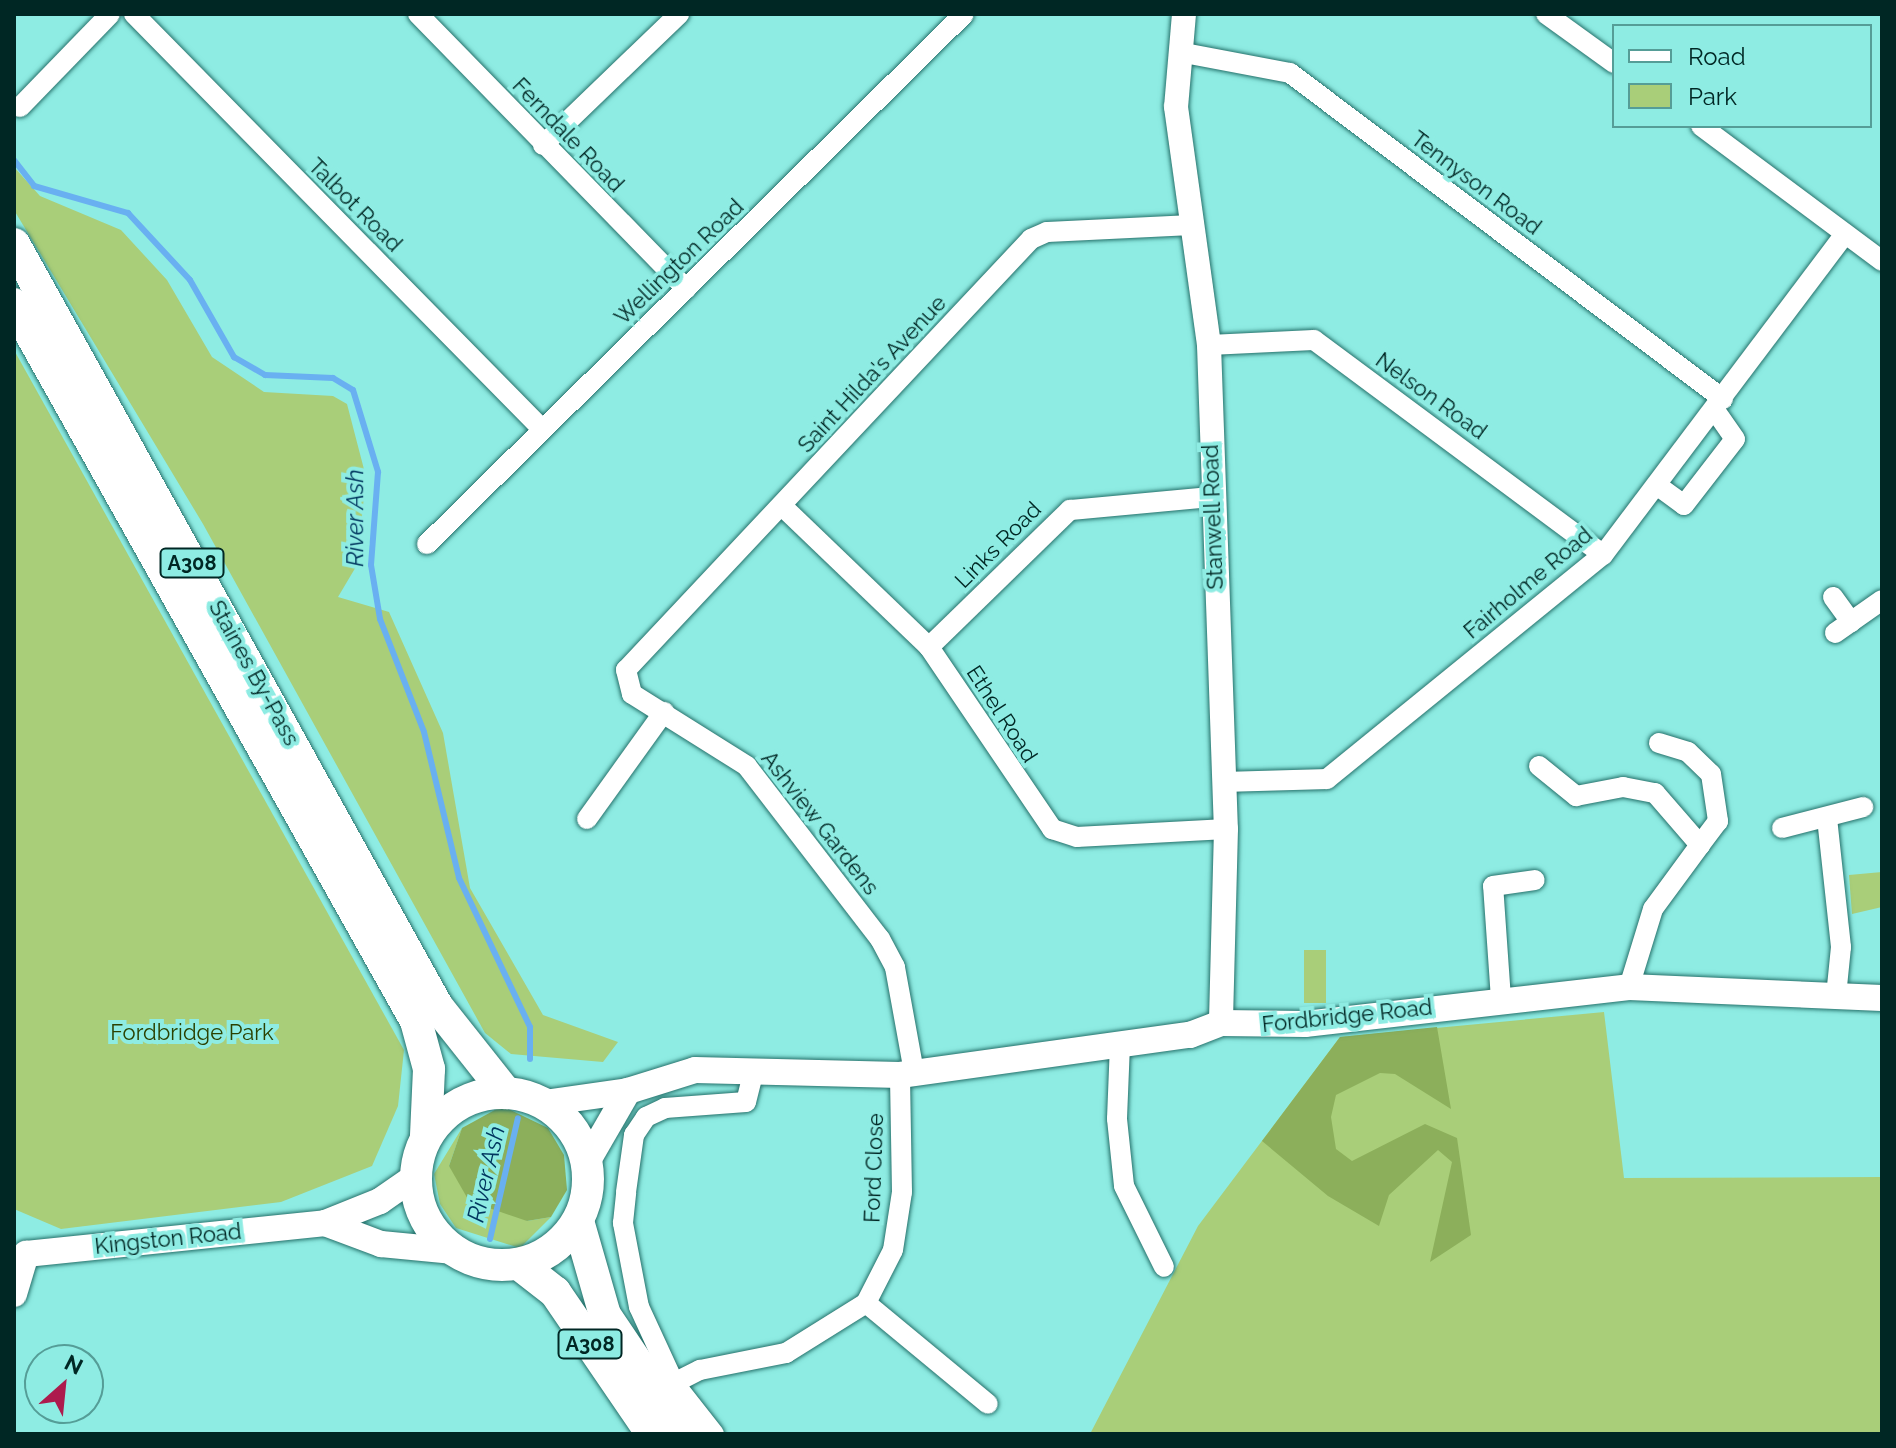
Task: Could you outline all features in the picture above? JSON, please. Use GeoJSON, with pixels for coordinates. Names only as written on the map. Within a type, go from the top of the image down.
{"type":"FeatureCollection","features":[{"type":"Feature","properties":{"kind":"highway","name":"Staines By-Pass"},"geometry":{"type":"LineString","coordinates":[[14,244],[437,1006],[506,1093]]}},
{"type":"Feature","properties":{"kind":"highway","name":"Staines By-Pass"},"geometry":{"type":"LineString","coordinates":[[14,304],[416,1021],[429,1069],[426,1136]]}},
{"type":"Feature","properties":{"kind":"highway"},"geometry":{"type":"LineString","coordinates":[[506,1093],[544,1103],[568,1122],[587,1162],[578,1221],[550,1251],[519,1264],[481,1263],[454,1251],[429,1225],[416,1176],[426,1136],[461,1103],[506,1093]]}},
{"type":"Feature","properties":{"kind":"highway","name":"A308"},"geometry":{"type":"LineString","coordinates":[[578,1221],[605,1315],[685,1434]]}},
{"type":"Feature","properties":{"kind":"highway","name":"A308"},"geometry":{"type":"LineString","coordinates":[[519,1264],[555,1292],[652,1434]]}},
{"type":"Feature","properties":{"kind":"main road","name":"Fordbridge Road"},"geometry":{"type":"LineString","coordinates":[[544,1103],[628,1091],[695,1070],[907,1074],[1120,1044],[1221,1023],[1305,1024],[1501,999],[1629,987],[1882,998]]}},
{"type":"Feature","properties":{"kind":"main road"},"geometry":{"type":"LineString","coordinates":[[587,1162],[628,1091]]}},
{"type":"Feature","properties":{"kind":"main road","name":"Kingston Road"},"geometry":{"type":"LineString","coordinates":[[20,1250],[325,1223],[380,1201],[416,1176]]}},
{"type":"Feature","properties":{"kind":"main road","name":"Kingston Road"},"geometry":{"type":"LineString","coordinates":[[325,1223],[381,1244],[454,1251]]}},
{"type":"Feature","properties":{"kind":"main road"},"geometry":{"type":"LineString","coordinates":[[14,1294],[20,1250]]}},
{"type":"Feature","properties":{"kind":"street"},"geometry":{"type":"LineString","coordinates":[[20,107],[110,14]]}},
{"type":"Feature","properties":{"kind":"street","name":"Talbot Road"},"geometry":{"type":"LineString","coordinates":[[134,14],[542,429]]}},
{"type":"Feature","properties":{"kind":"street","name":"Ferndale Road"},"geometry":{"type":"LineString","coordinates":[[418,14],[686,289]]}},
{"type":"Feature","properties":{"kind":"street"},"geometry":{"type":"LineString","coordinates":[[543,145],[679,14]]}},
{"type":"Feature","properties":{"kind":"street","name":"Wellington Road"},"geometry":{"type":"LineString","coordinates":[[427,544],[964,14]]}},
{"type":"Feature","properties":{"kind":"street","name":"Stanwell Road"},"geometry":{"type":"LineString","coordinates":[[1184,14],[1176,107],[1209,345],[1211,497],[1226,829],[1221,1023]]}},
{"type":"Feature","properties":{"kind":"street"},"geometry":{"type":"LineString","coordinates":[[1546,14],[1612,62]]}},
{"type":"Feature","properties":{"kind":"street","name":"Tennyson Road"},"geometry":{"type":"LineString","coordinates":[[1179,52],[1290,73],[1719,404]]}},
{"type":"Feature","properties":{"kind":"street"},"geometry":{"type":"LineString","coordinates":[[1704,128],[1882,261]]}},
{"type":"Feature","properties":{"kind":"street","name":"Saint Hilda's Avenue"},"geometry":{"type":"LineString","coordinates":[[636,659],[1031,239],[1047,232],[1192,225]]}},
{"type":"Feature","properties":{"kind":"street","name":"Fairholme Road"},"geometry":{"type":"LineString","coordinates":[[1224,782],[1327,779],[1603,555],[1845,234]]}},
{"type":"Feature","properties":{"kind":"street","name":"Nelson Road"},"geometry":{"type":"LineString","coordinates":[[1209,345],[1314,340],[1603,555]]}},
{"type":"Feature","properties":{"kind":"street"},"geometry":{"type":"LineString","coordinates":[[1658,486],[1684,505],[1735,439],[1719,404]]}},
{"type":"Feature","properties":{"kind":"street","name":"Links Road"},"geometry":{"type":"LineString","coordinates":[[929,647],[1070,510],[1211,497]]}},
{"type":"Feature","properties":{"kind":"street","name":"Ethel Road"},"geometry":{"type":"LineString","coordinates":[[782,506],[929,647],[1052,829],[1070,837],[1226,829]]}},
{"type":"Feature","properties":{"kind":"street"},"geometry":{"type":"LineString","coordinates":[[1833,597],[1843,628],[1882,600]]}},
{"type":"Feature","properties":{"kind":"street","name":"Ashview Gardens"},"geometry":{"type":"LineString","coordinates":[[636,659],[625,683],[747,766],[880,939],[895,967],[907,1074]]}},
{"type":"Feature","properties":{"kind":"street"},"geometry":{"type":"LineString","coordinates":[[587,819],[664,712]]}},
{"type":"Feature","properties":{"kind":"street"},"geometry":{"type":"LineString","coordinates":[[1629,987],[1653,909],[1718,821],[1711,774],[1688,752],[1659,743]]}},
{"type":"Feature","properties":{"kind":"street"},"geometry":{"type":"LineString","coordinates":[[1539,766],[1576,796],[1623,787],[1655,793],[1700,845]]}},
{"type":"Feature","properties":{"kind":"street"},"geometry":{"type":"LineString","coordinates":[[1782,828],[1863,807]]}},
{"type":"Feature","properties":{"kind":"street"},"geometry":{"type":"LineString","coordinates":[[1827,818],[1841,947],[1836,996]]}},
{"type":"Feature","properties":{"kind":"street"},"geometry":{"type":"LineString","coordinates":[[1501,999],[1484,887],[1535,880]]}},
{"type":"Feature","properties":{"kind":"street"},"geometry":{"type":"LineString","coordinates":[[1120,1044],[1117,1119],[1124,1186],[1163,1256]]}},
{"type":"Feature","properties":{"kind":"street"},"geometry":{"type":"LineString","coordinates":[[714,1434],[674,1383],[639,1307],[623,1223],[634,1135],[665,1108],[746,1102],[753,1073]]}},
{"type":"Feature","properties":{"kind":"street","name":"Ford Close"},"geometry":{"type":"LineString","coordinates":[[866,1303],[893,1250],[902,1192],[907,1074]]}},
{"type":"Feature","properties":{"kind":"street"},"geometry":{"type":"LineString","coordinates":[[674,1383],[700,1370],[786,1353],[866,1303],[988,1404]]}},
{"type":"Feature","properties":{"kind":"green space"},"geometry":{"type":"Polygon","coordinates":[[[14,167],[40,196],[121,230],[167,280],[212,357],[264,392],[333,396],[347,404],[366,477],[357,565],[338,597],[389,612],[443,733],[470,888],[543,1015],[618,1042],[603,1062],[511,1054],[485,1033],[203,524],[14,210],[14,167]]]}},
{"type":"Feature","properties":{"kind":"green space","name":"Fordbridge Park"},"geometry":{"type":"Polygon","coordinates":[[[14,350],[404,1050],[398,1106],[372,1166],[281,1202],[61,1229],[14,1209],[14,350]]]}},
{"type":"Feature","properties":{"kind":"green space"},"geometry":{"type":"Polygon","coordinates":[[[1882,872],[1882,907],[1852,914],[1849,875],[1882,872]]]}},
{"type":"Feature","properties":{"kind":"green space"},"geometry":{"type":"Polygon","coordinates":[[[1304,950],[1326,950],[1326,1003],[1304,1003],[1304,950]]]}},
{"type":"Feature","properties":{"kind":"green space"},"geometry":{"type":"Polygon","coordinates":[[[1604,1012],[1624,1178],[1882,1177],[1882,1434],[1090,1434],[1198,1226],[1340,1037],[1604,1012]]]}},
{"type":"Feature","properties":{"kind":"green space"},"geometry":{"type":"Polygon","coordinates":[[[1437,1027],[1451,1109],[1395,1074],[1380,1073],[1336,1095],[1331,1117],[1336,1149],[1352,1161],[1425,1124],[1457,1138],[1471,1235],[1430,1262],[1452,1162],[1438,1150],[1389,1195],[1379,1226],[1328,1196],[1262,1141],[1340,1037],[1437,1027]]]}},
{"type":"Feature","properties":{"kind":"green space"},"geometry":{"type":"Polygon","coordinates":[[[502,1106],[548,1128],[564,1155],[567,1190],[551,1217],[527,1221],[469,1201],[449,1166],[462,1128],[502,1106]]]}},
{"type":"Feature","properties":{"kind":"green space"},"geometry":{"type":"Polygon","coordinates":[[[462,1128],[449,1166],[527,1221],[551,1217],[520,1248],[456,1228],[440,1204],[434,1174],[462,1128]]]}},
{"type":"Feature","properties":{"kind":"waterway","name":"River Ash"},"geometry":{"type":"LineString","coordinates":[[14,160],[34,186],[128,213],[190,280],[234,357],[265,375],[333,378],[353,390],[378,472],[371,565],[380,619],[424,732],[459,878],[530,1027],[530,1059]]}},
{"type":"Feature","properties":{"kind":"waterway","name":"River Ash"},"geometry":{"type":"LineString","coordinates":[[490,1239],[518,1118]]}}]}
